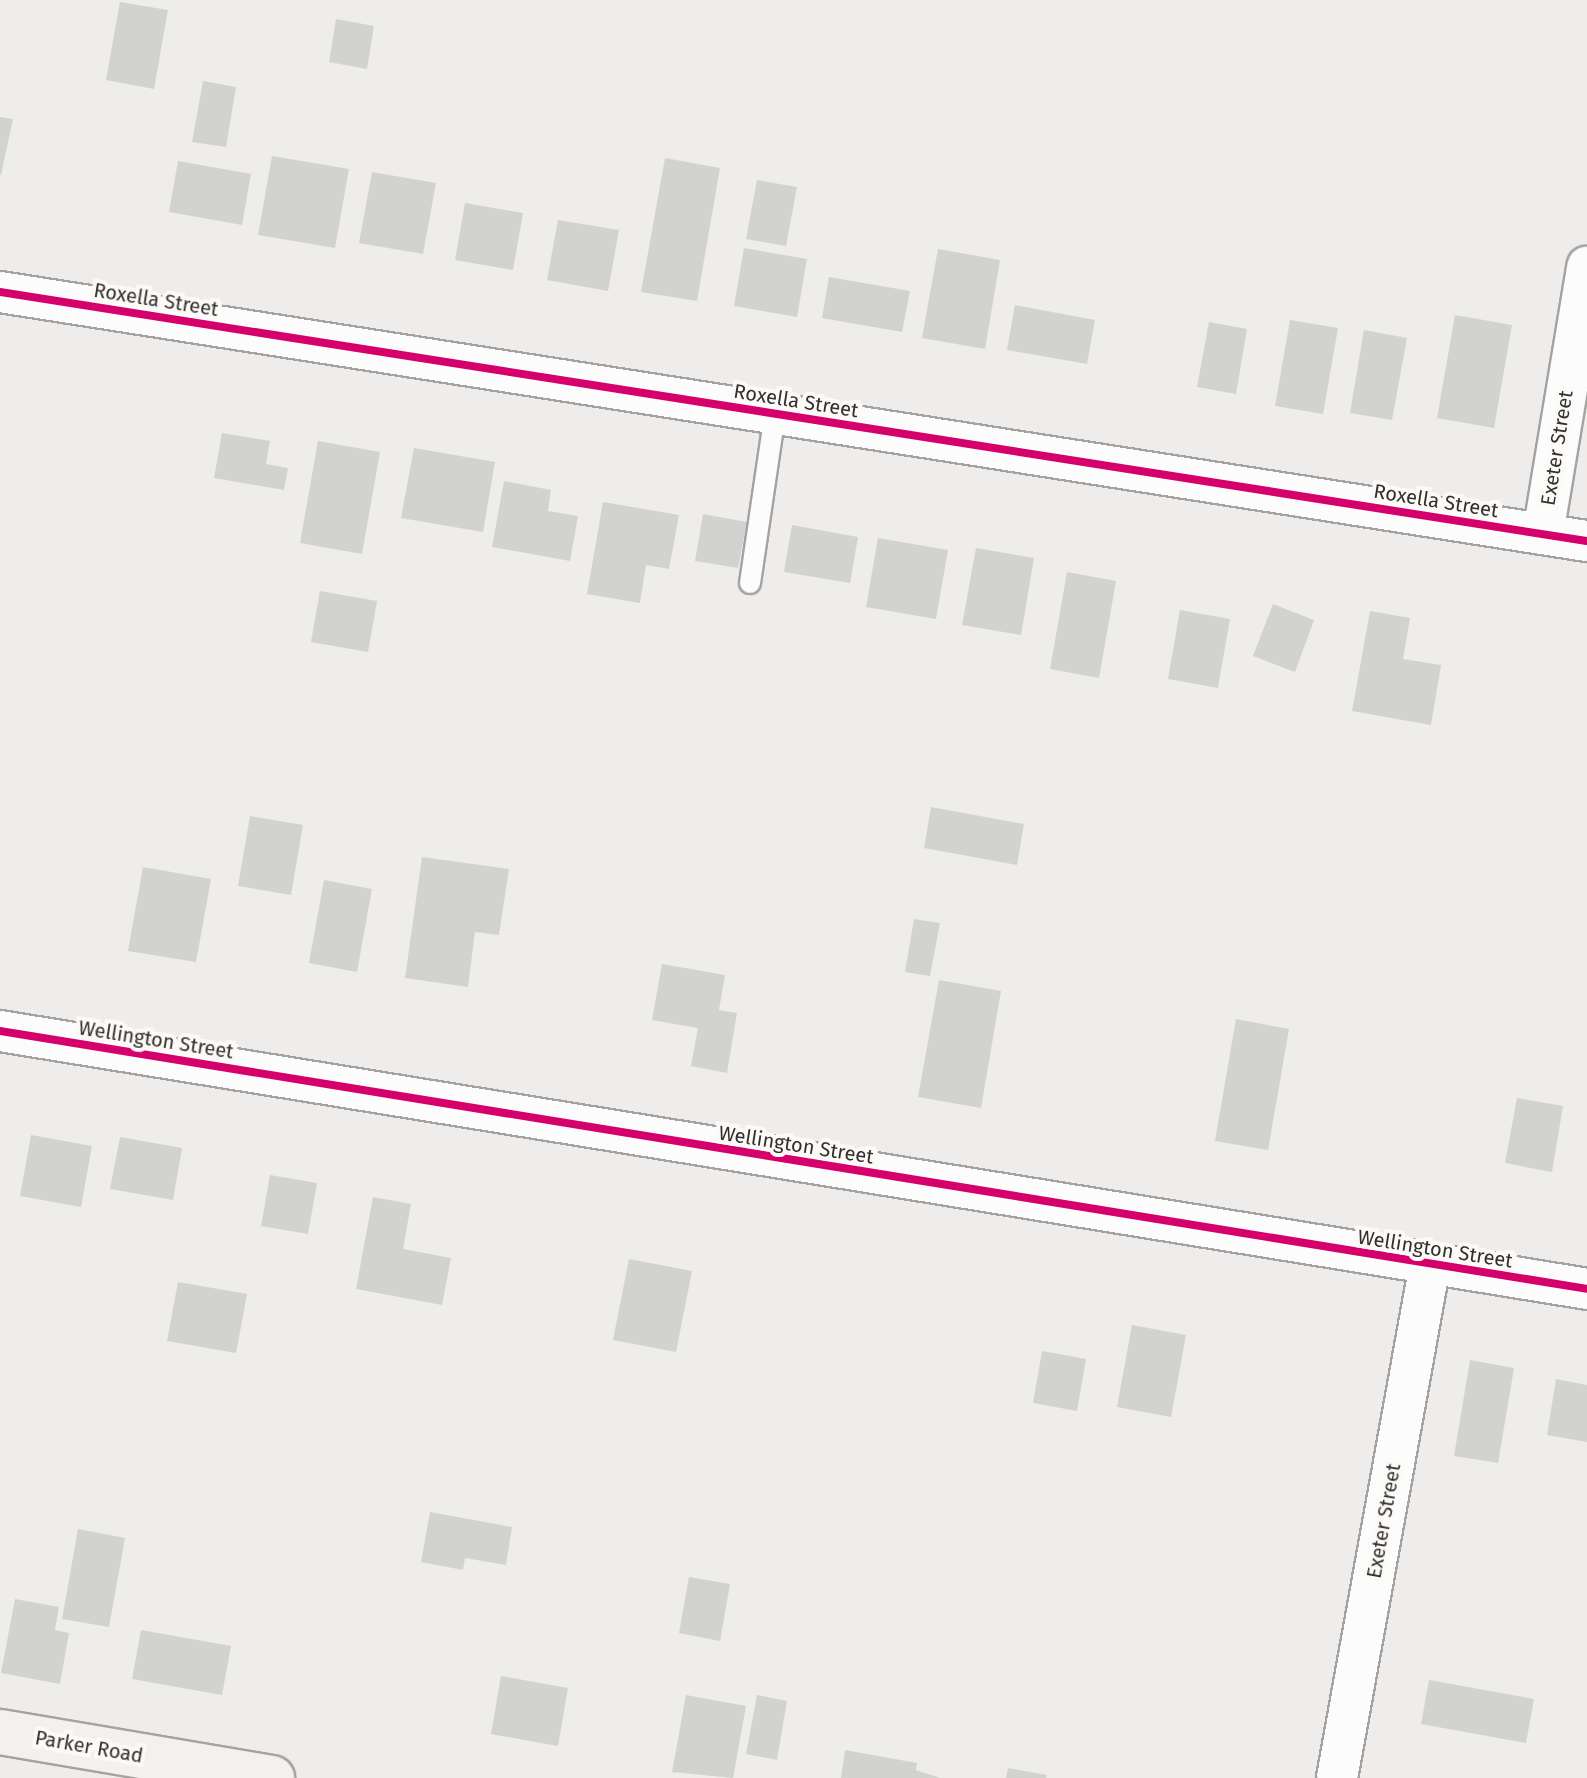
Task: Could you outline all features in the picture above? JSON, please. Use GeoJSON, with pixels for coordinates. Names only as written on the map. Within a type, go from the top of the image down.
{"type":"FeatureCollection","features":[{"type":"Feature","properties":{"kind":"main road","name":"Parker Road"},"geometry":{"type":"LineString","coordinates":[[0,1732],[272,1778]]}},
{"type":"Feature","properties":{"kind":"street","name":"Exeter Street"},"geometry":{"type":"LineString","coordinates":[[1543,534],[1587,267]]}},
{"type":"Feature","properties":{"kind":"street","name":"Roxella Street"},"geometry":{"type":"LineString","coordinates":[[0,292],[1587,541]]}},
{"type":"Feature","properties":{"kind":"street","name":"Wellington Street"},"geometry":{"type":"LineString","coordinates":[[0,1031],[1587,1289]]}},
{"type":"Feature","properties":{"kind":"street","name":"Exeter Street"},"geometry":{"type":"LineString","coordinates":[[1337,1778],[1430,1264]]}},
{"type":"Feature","properties":{"kind":"lane"},"geometry":{"type":"LineString","coordinates":[[750,583],[775,414]]}},
{"type":"Feature","properties":{"kind":"building"},"geometry":{"type":"Polygon","coordinates":[[[120,2],[168,10],[154,89],[106,80],[120,2]]]}},
{"type":"Feature","properties":{"kind":"building"},"geometry":{"type":"Polygon","coordinates":[[[336,19],[374,26],[367,69],[329,62],[336,19]]]}},
{"type":"Feature","properties":{"kind":"building"},"geometry":{"type":"Polygon","coordinates":[[[203,81],[236,87],[226,147],[192,142],[203,81]]]}},
{"type":"Feature","properties":{"kind":"building"},"geometry":{"type":"Polygon","coordinates":[[[0,117],[13,119],[1,175],[0,174],[0,117]]]}},
{"type":"Feature","properties":{"kind":"building"},"geometry":{"type":"Polygon","coordinates":[[[272,156],[349,169],[335,248],[258,235],[272,156]]]}},
{"type":"Feature","properties":{"kind":"building"},"geometry":{"type":"Polygon","coordinates":[[[665,158],[720,168],[697,301],[641,292],[665,158]]]}},
{"type":"Feature","properties":{"kind":"building"},"geometry":{"type":"Polygon","coordinates":[[[178,161],[251,174],[242,225],[169,212],[178,161]]]}},
{"type":"Feature","properties":{"kind":"building"},"geometry":{"type":"Polygon","coordinates":[[[372,172],[436,183],[423,254],[359,243],[372,172]]]}},
{"type":"Feature","properties":{"kind":"building"},"geometry":{"type":"Polygon","coordinates":[[[757,180],[797,187],[786,246],[746,239],[757,180]]]}},
{"type":"Feature","properties":{"kind":"building"},"geometry":{"type":"Polygon","coordinates":[[[465,203],[523,213],[513,270],[455,260],[465,203]]]}},
{"type":"Feature","properties":{"kind":"building"},"geometry":{"type":"Polygon","coordinates":[[[558,220],[619,230],[608,291],[547,280],[558,220]]]}},
{"type":"Feature","properties":{"kind":"building"},"geometry":{"type":"Polygon","coordinates":[[[744,248],[807,259],[797,317],[734,306],[744,248]]]}},
{"type":"Feature","properties":{"kind":"building"},"geometry":{"type":"Polygon","coordinates":[[[938,249],[1000,260],[985,349],[922,338],[938,249]]]}},
{"type":"Feature","properties":{"kind":"building"},"geometry":{"type":"Polygon","coordinates":[[[829,277],[910,291],[902,332],[822,318],[829,277]]]}},
{"type":"Feature","properties":{"kind":"building"},"geometry":{"type":"Polygon","coordinates":[[[1015,305],[1095,320],[1087,364],[1007,350],[1015,305]]]}},
{"type":"Feature","properties":{"kind":"building"},"geometry":{"type":"Polygon","coordinates":[[[1455,315],[1512,325],[1494,428],[1437,418],[1455,315]]]}},
{"type":"Feature","properties":{"kind":"building"},"geometry":{"type":"Polygon","coordinates":[[[1290,320],[1338,328],[1323,414],[1275,406],[1290,320]]]}},
{"type":"Feature","properties":{"kind":"building"},"geometry":{"type":"Polygon","coordinates":[[[1209,322],[1247,329],[1236,394],[1197,387],[1209,322]]]}},
{"type":"Feature","properties":{"kind":"building"},"geometry":{"type":"Polygon","coordinates":[[[1364,330],[1407,338],[1392,420],[1350,413],[1364,330]]]}},
{"type":"Feature","properties":{"kind":"building"},"geometry":{"type":"Polygon","coordinates":[[[222,433],[270,441],[266,464],[288,468],[284,490],[214,478],[222,433]]]}},
{"type":"Feature","properties":{"kind":"building"},"geometry":{"type":"Polygon","coordinates":[[[318,441],[380,452],[362,554],[300,543],[318,441]]]}},
{"type":"Feature","properties":{"kind":"building"},"geometry":{"type":"Polygon","coordinates":[[[414,448],[495,462],[483,532],[401,518],[414,448]]]}},
{"type":"Feature","properties":{"kind":"building"},"geometry":{"type":"Polygon","coordinates":[[[504,481],[551,490],[548,511],[578,516],[570,561],[492,547],[504,481]]]}},
{"type":"Feature","properties":{"kind":"building"},"geometry":{"type":"Polygon","coordinates":[[[603,502],[679,515],[669,569],[646,565],[640,603],[587,594],[603,502]]]}},
{"type":"Feature","properties":{"kind":"building"},"geometry":{"type":"Polygon","coordinates":[[[703,514],[747,522],[738,568],[695,561],[703,514]]]}},
{"type":"Feature","properties":{"kind":"building"},"geometry":{"type":"Polygon","coordinates":[[[792,525],[858,537],[850,583],[784,572],[792,525]]]}},
{"type":"Feature","properties":{"kind":"building"},"geometry":{"type":"Polygon","coordinates":[[[878,538],[948,550],[936,619],[866,607],[878,538]]]}},
{"type":"Feature","properties":{"kind":"building"},"geometry":{"type":"Polygon","coordinates":[[[976,548],[1034,558],[1021,635],[962,625],[976,548]]]}},
{"type":"Feature","properties":{"kind":"building"},"geometry":{"type":"Polygon","coordinates":[[[1067,572],[1116,581],[1099,678],[1050,669],[1067,572]]]}},
{"type":"Feature","properties":{"kind":"building"},"geometry":{"type":"Polygon","coordinates":[[[320,591],[377,601],[368,652],[311,642],[320,591]]]}},
{"type":"Feature","properties":{"kind":"building"},"geometry":{"type":"Polygon","coordinates":[[[1273,604],[1314,620],[1295,672],[1253,656],[1273,604]]]}},
{"type":"Feature","properties":{"kind":"building"},"geometry":{"type":"Polygon","coordinates":[[[1180,610],[1230,619],[1218,688],[1168,679],[1180,610]]]}},
{"type":"Feature","properties":{"kind":"building"},"geometry":{"type":"Polygon","coordinates":[[[1370,611],[1410,618],[1403,659],[1441,665],[1431,725],[1352,711],[1370,611]]]}},
{"type":"Feature","properties":{"kind":"building"},"geometry":{"type":"Polygon","coordinates":[[[931,807],[1024,824],[1017,865],[924,848],[931,807]]]}},
{"type":"Feature","properties":{"kind":"building"},"geometry":{"type":"Polygon","coordinates":[[[250,816],[303,825],[291,895],[238,886],[250,816]]]}},
{"type":"Feature","properties":{"kind":"building"},"geometry":{"type":"Polygon","coordinates":[[[422,857],[509,869],[499,935],[475,932],[468,987],[405,978],[422,857]]]}},
{"type":"Feature","properties":{"kind":"building"},"geometry":{"type":"Polygon","coordinates":[[[143,867],[211,879],[196,962],[128,951],[143,867]]]}},
{"type":"Feature","properties":{"kind":"building"},"geometry":{"type":"Polygon","coordinates":[[[324,880],[372,889],[357,972],[309,963],[324,880]]]}},
{"type":"Feature","properties":{"kind":"building"},"geometry":{"type":"Polygon","coordinates":[[[914,919],[940,923],[930,976],[905,972],[914,919]]]}},
{"type":"Feature","properties":{"kind":"building"},"geometry":{"type":"Polygon","coordinates":[[[662,964],[725,975],[719,1010],[737,1013],[727,1073],[691,1066],[698,1028],[652,1020],[662,964]]]}},
{"type":"Feature","properties":{"kind":"building"},"geometry":{"type":"Polygon","coordinates":[[[939,980],[1001,991],[981,1108],[918,1097],[939,980]]]}},
{"type":"Feature","properties":{"kind":"building"},"geometry":{"type":"Polygon","coordinates":[[[1236,1019],[1289,1029],[1268,1150],[1215,1141],[1236,1019]]]}},
{"type":"Feature","properties":{"kind":"building"},"geometry":{"type":"Polygon","coordinates":[[[1517,1098],[1563,1106],[1552,1172],[1505,1163],[1517,1098]]]}},
{"type":"Feature","properties":{"kind":"building"},"geometry":{"type":"Polygon","coordinates":[[[31,1135],[92,1146],[81,1207],[20,1196],[31,1135]]]}},
{"type":"Feature","properties":{"kind":"building"},"geometry":{"type":"Polygon","coordinates":[[[120,1137],[182,1148],[173,1200],[110,1189],[120,1137]]]}},
{"type":"Feature","properties":{"kind":"building"},"geometry":{"type":"Polygon","coordinates":[[[270,1175],[317,1183],[308,1234],[261,1226],[270,1175]]]}},
{"type":"Feature","properties":{"kind":"building"},"geometry":{"type":"Polygon","coordinates":[[[373,1197],[411,1204],[403,1249],[451,1258],[442,1305],[356,1289],[373,1197]]]}},
{"type":"Feature","properties":{"kind":"building"},"geometry":{"type":"Polygon","coordinates":[[[629,1259],[692,1271],[676,1352],[613,1340],[629,1259]]]}},
{"type":"Feature","properties":{"kind":"building"},"geometry":{"type":"Polygon","coordinates":[[[178,1282],[247,1294],[236,1353],[167,1341],[178,1282]]]}},
{"type":"Feature","properties":{"kind":"building"},"geometry":{"type":"Polygon","coordinates":[[[1132,1325],[1186,1335],[1171,1417],[1117,1407],[1132,1325]]]}},
{"type":"Feature","properties":{"kind":"building"},"geometry":{"type":"Polygon","coordinates":[[[1042,1351],[1086,1359],[1077,1411],[1033,1403],[1042,1351]]]}},
{"type":"Feature","properties":{"kind":"building"},"geometry":{"type":"Polygon","coordinates":[[[1470,1360],[1514,1368],[1498,1463],[1454,1456],[1470,1360]]]}},
{"type":"Feature","properties":{"kind":"building"},"geometry":{"type":"Polygon","coordinates":[[[1556,1379],[1587,1385],[1587,1442],[1547,1435],[1556,1379]]]}},
{"type":"Feature","properties":{"kind":"building"},"geometry":{"type":"Polygon","coordinates":[[[430,1512],[512,1527],[506,1565],[465,1558],[463,1570],[421,1562],[430,1512]]]}},
{"type":"Feature","properties":{"kind":"building"},"geometry":{"type":"Polygon","coordinates":[[[78,1529],[125,1538],[109,1627],[62,1619],[78,1529]]]}},
{"type":"Feature","properties":{"kind":"building"},"geometry":{"type":"Polygon","coordinates":[[[689,1577],[730,1584],[720,1641],[679,1633],[689,1577]]]}},
{"type":"Feature","properties":{"kind":"building"},"geometry":{"type":"Polygon","coordinates":[[[15,1599],[59,1607],[55,1630],[69,1633],[60,1684],[1,1673],[15,1599]]]}},
{"type":"Feature","properties":{"kind":"building"},"geometry":{"type":"Polygon","coordinates":[[[141,1630],[231,1646],[222,1695],[132,1679],[141,1630]]]}},
{"type":"Feature","properties":{"kind":"building"},"geometry":{"type":"Polygon","coordinates":[[[501,1676],[568,1688],[558,1746],[491,1734],[501,1676]]]}},
{"type":"Feature","properties":{"kind":"building"},"geometry":{"type":"Polygon","coordinates":[[[1429,1680],[1534,1699],[1526,1743],[1421,1724],[1429,1680]]]}},
{"type":"Feature","properties":{"kind":"building"},"geometry":{"type":"Polygon","coordinates":[[[686,1695],[746,1706],[733,1778],[672,1772],[686,1695]]]}},
{"type":"Feature","properties":{"kind":"building"},"geometry":{"type":"Polygon","coordinates":[[[757,1695],[787,1701],[777,1760],[746,1754],[757,1695]]]}},
{"type":"Feature","properties":{"kind":"building"},"geometry":{"type":"Polygon","coordinates":[[[845,1750],[917,1763],[916,1770],[940,1778],[841,1778],[845,1750]]]}},
{"type":"Feature","properties":{"kind":"building"},"geometry":{"type":"Polygon","coordinates":[[[1008,1768],[1047,1775],[1046,1778],[1006,1778],[1008,1768]]]}},
{"type":"Feature","properties":{"kind":"cycle path"},"geometry":{"type":"LineString","coordinates":[[0,292],[1587,541]]}},
{"type":"Feature","properties":{"kind":"cycle path"},"geometry":{"type":"LineString","coordinates":[[0,1031],[1587,1289]]}}]}
